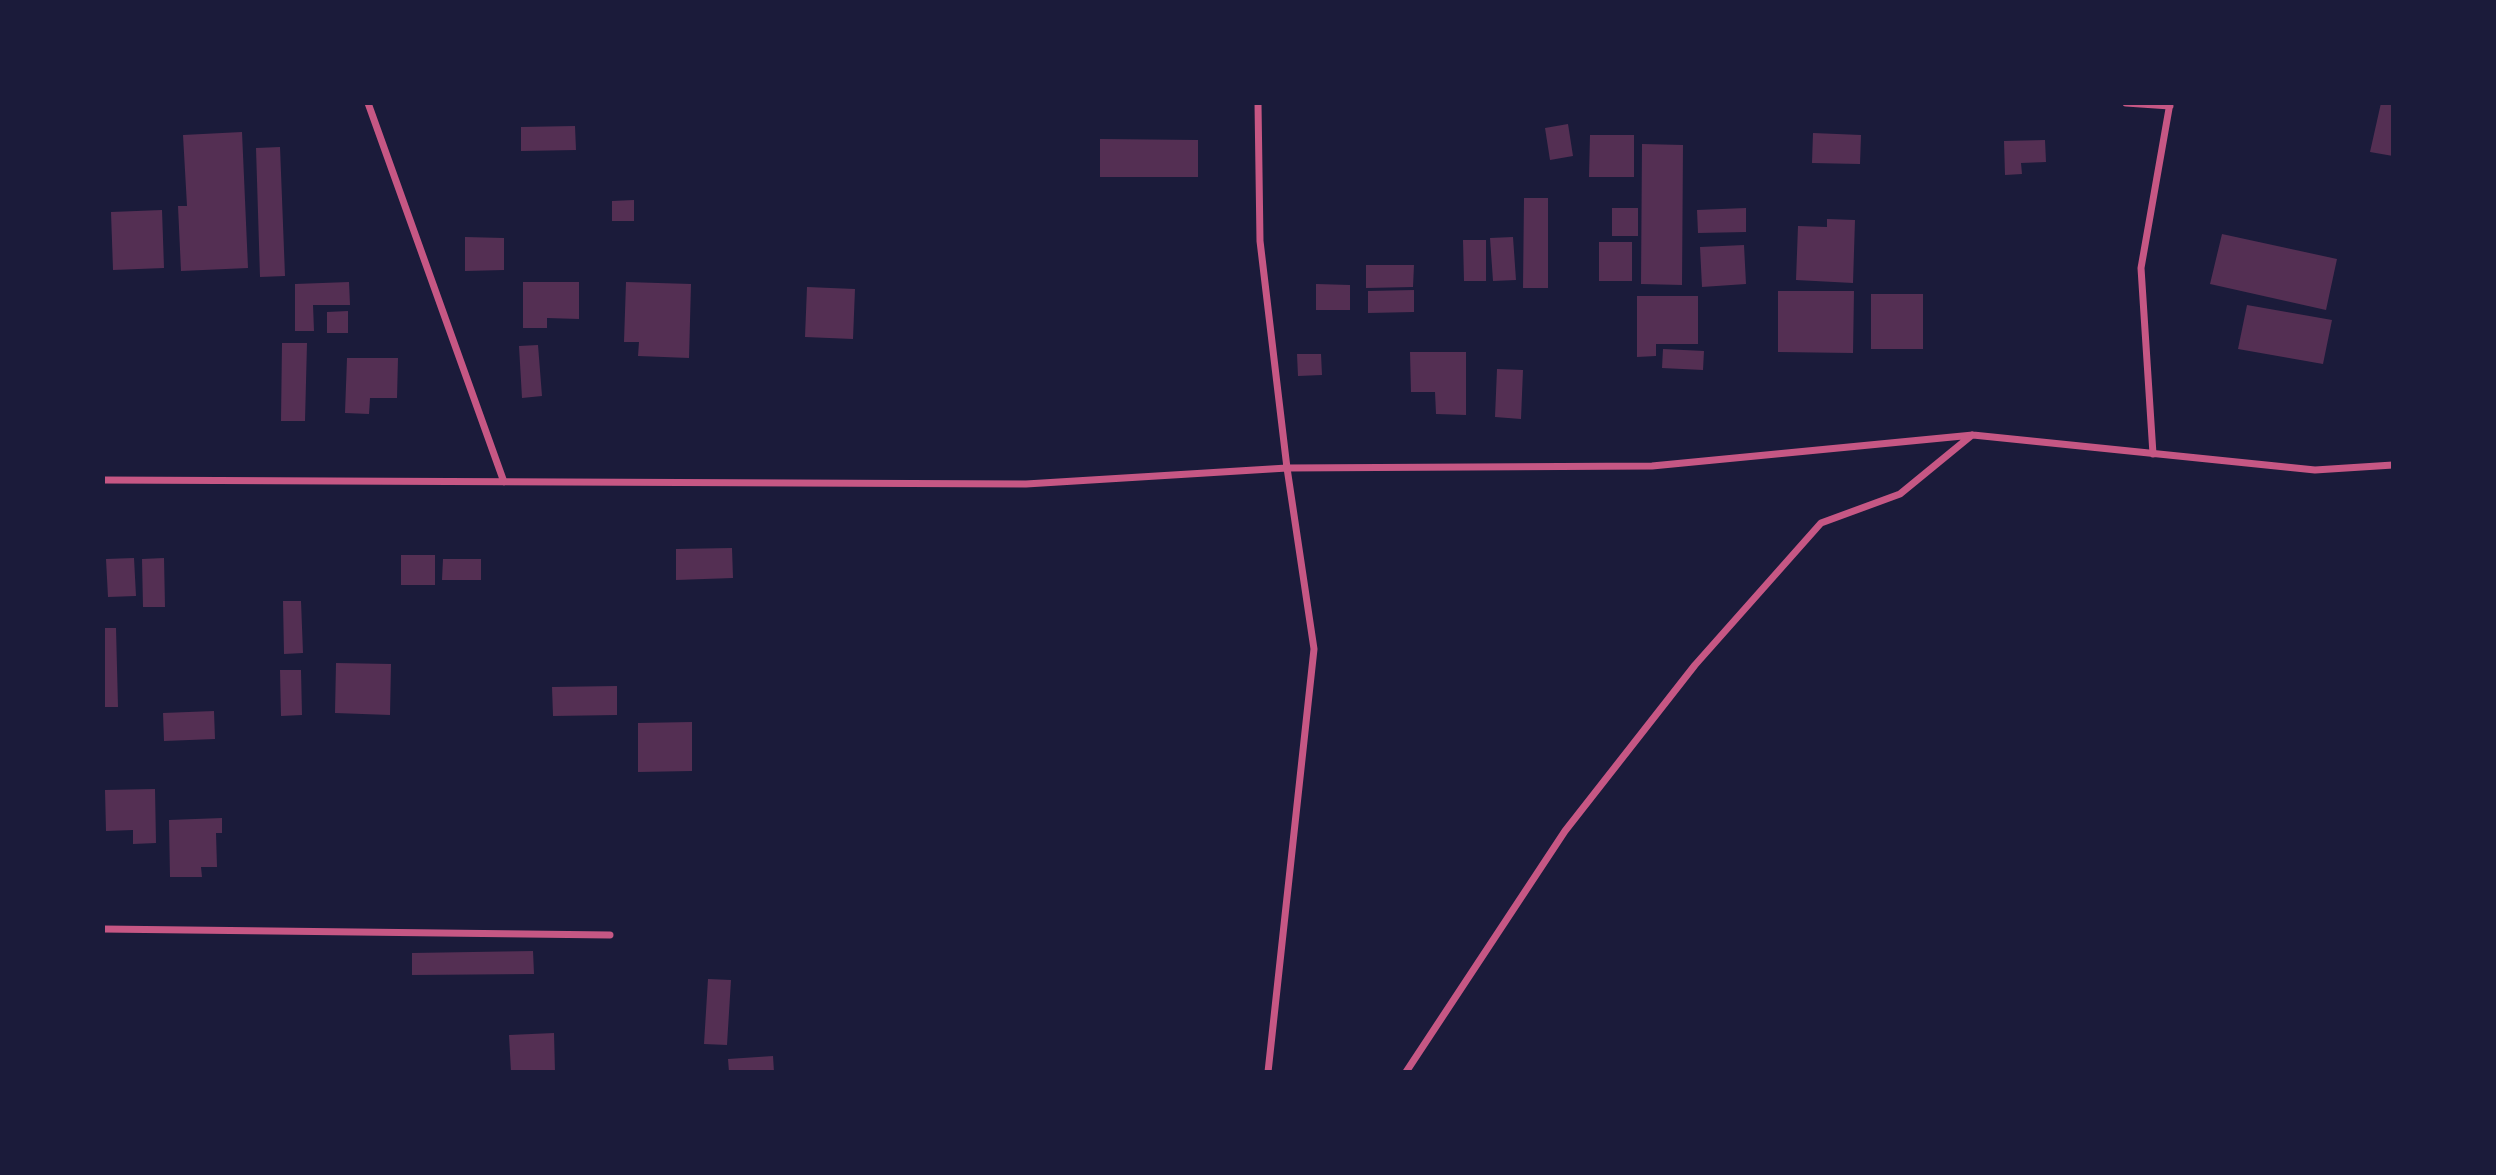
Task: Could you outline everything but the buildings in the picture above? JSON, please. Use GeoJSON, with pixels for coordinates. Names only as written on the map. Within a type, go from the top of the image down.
{"type":"FeatureCollection","features":[{"type":"Feature","properties":{"kind":"street"},"geometry":{"type":"LineString","coordinates":[[368,103],[504,482]]}},
{"type":"Feature","properties":{"kind":"street"},"geometry":{"type":"LineString","coordinates":[[1258,103],[1260,241],[1287,468],[1314,649],[1268,1072]]}},
{"type":"Feature","properties":{"kind":"street"},"geometry":{"type":"LineString","coordinates":[[2126,103],[2170,105],[2141,268],[2153,454]]}},
{"type":"Feature","properties":{"kind":"street"},"geometry":{"type":"LineString","coordinates":[[103,480],[1026,484],[1287,468],[1652,466],[1973,435],[2315,470],[2393,465]]}},
{"type":"Feature","properties":{"kind":"street"},"geometry":{"type":"LineString","coordinates":[[1406,1072],[1565,831],[1695,665],[1821,523],[1900,494],[1973,435]]}},
{"type":"Feature","properties":{"kind":"street"},"geometry":{"type":"LineString","coordinates":[[103,929],[610,935]]}}]}
